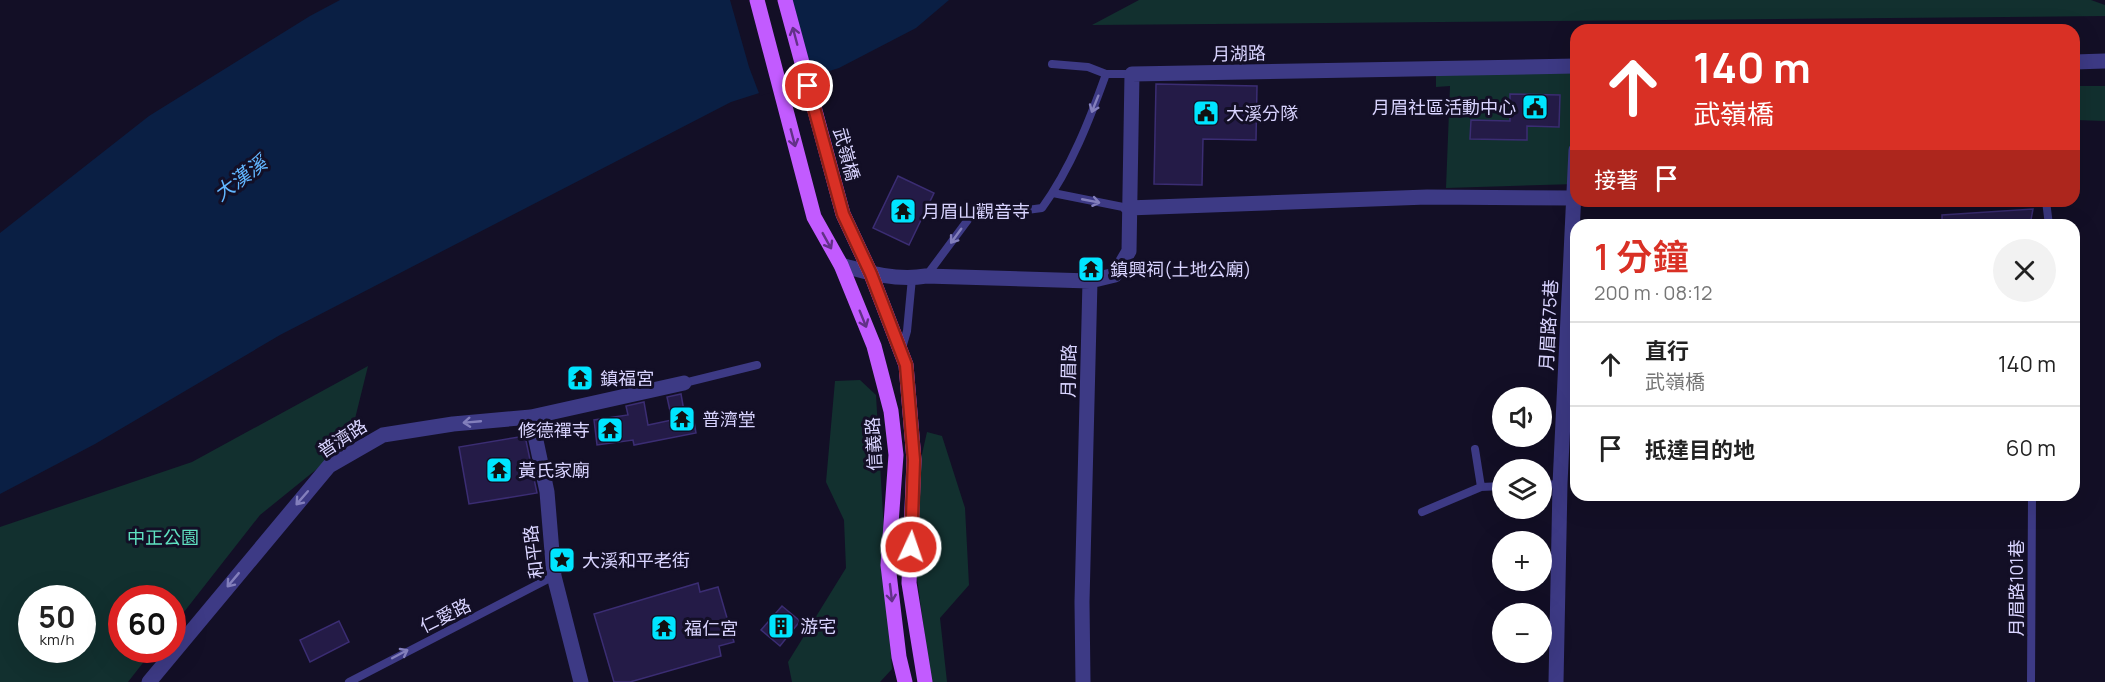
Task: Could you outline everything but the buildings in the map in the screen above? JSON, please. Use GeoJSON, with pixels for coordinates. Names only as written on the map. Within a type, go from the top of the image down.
{"type":"FeatureCollection","features":[{"type":"Feature","properties":{"kind":"main road","name":"信義路"},"geometry":{"type":"LineString","coordinates":[[757,0],[814,217],[841,265],[874,346],[891,411],[896,455],[888,565],[905,682]]}},
{"type":"Feature","properties":{"kind":"main road","name":"武嶺橋"},"geometry":{"type":"LineString","coordinates":[[785,0],[843,214],[871,274]]}},
{"type":"Feature","properties":{"kind":"main road"},"geometry":{"type":"LineString","coordinates":[[871,274],[906,365],[914,460],[909,583],[925,682]]}},
{"type":"Feature","properties":{"kind":"street"},"geometry":{"type":"LineString","coordinates":[[2080,62],[2105,61]]}},
{"type":"Feature","properties":{"kind":"street","name":"月湖路"},"geometry":{"type":"LineString","coordinates":[[1132,74],[1570,66]]}},
{"type":"Feature","properties":{"kind":"street"},"geometry":{"type":"LineString","coordinates":[[841,265],[871,274],[919,277],[1090,281],[1115,275],[1129,251],[1132,74]]}},
{"type":"Feature","properties":{"kind":"street"},"geometry":{"type":"LineString","coordinates":[[1128,208],[1427,197],[1570,198]]}},
{"type":"Feature","properties":{"kind":"street","name":"月眉路"},"geometry":{"type":"LineString","coordinates":[[1083,682],[1082,602],[1090,281]]}},
{"type":"Feature","properties":{"kind":"street","name":"月眉路75巷"},"geometry":{"type":"LineString","coordinates":[[1556,682],[1560,484],[1570,293]]}},
{"type":"Feature","properties":{"kind":"street","name":"普濟路"},"geometry":{"type":"LineString","coordinates":[[149,682],[329,466],[383,435],[453,424],[531,417],[684,383]]}},
{"type":"Feature","properties":{"kind":"street","name":"和平路"},"geometry":{"type":"LineString","coordinates":[[531,417],[547,492],[554,576],[581,682]]}},
{"type":"Feature","properties":{"kind":"lane"},"geometry":{"type":"LineString","coordinates":[[1052,64],[1088,67],[1106,74],[1132,74]]}},
{"type":"Feature","properties":{"kind":"lane"},"geometry":{"type":"LineString","coordinates":[[900,352],[919,277],[973,213],[985,210],[1012,212],[1042,208],[1053,193],[1096,102],[1106,74]]}},
{"type":"Feature","properties":{"kind":"lane"},"geometry":{"type":"LineString","coordinates":[[1053,193],[1128,208]]}},
{"type":"Feature","properties":{"kind":"lane"},"geometry":{"type":"LineString","coordinates":[[684,383],[757,365]]}},
{"type":"Feature","properties":{"kind":"lane"},"geometry":{"type":"LineString","coordinates":[[1475,449],[1481,487]]}},
{"type":"Feature","properties":{"kind":"lane"},"geometry":{"type":"LineString","coordinates":[[1552,484],[1560,484]]}},
{"type":"Feature","properties":{"kind":"lane"},"geometry":{"type":"LineString","coordinates":[[1422,512],[1481,487],[1492,486]]}},
{"type":"Feature","properties":{"kind":"lane","name":"月眉路101巷"},"geometry":{"type":"LineString","coordinates":[[2031,682],[2032,501]]}},
{"type":"Feature","properties":{"kind":"lane","name":"仁愛路"},"geometry":{"type":"LineString","coordinates":[[349,682],[554,576]]}},
{"type":"Feature","properties":{"kind":"green space"},"geometry":{"type":"Polygon","coordinates":[[[1139,0],[2091,0],[2105,5],[2105,16],[1092,25],[1139,0]]]}},
{"type":"Feature","properties":{"kind":"green space"},"geometry":{"type":"Polygon","coordinates":[[[1570,68],[1570,184],[1446,188],[1450,86],[1436,87],[1436,71],[1570,68]]]}},
{"type":"Feature","properties":{"kind":"green space"},"geometry":{"type":"Polygon","coordinates":[[[2080,86],[2105,86],[2105,121],[2080,120],[2080,86]]]}},
{"type":"Feature","properties":{"kind":"green space","name":"中正公園"},"geometry":{"type":"Polygon","coordinates":[[[368,366],[349,443],[260,515],[186,609],[186,585],[108,585],[108,663],[143,663],[128,682],[0,682],[0,527],[192,462],[368,366]]]}},
{"type":"Feature","properties":{"kind":"green space"},"geometry":{"type":"Polygon","coordinates":[[[860,380],[876,395],[892,669],[880,682],[792,682],[788,662],[846,568],[844,520],[826,482],[835,381],[860,380]]]}},
{"type":"Feature","properties":{"kind":"green space"},"geometry":{"type":"Polygon","coordinates":[[[927,432],[942,436],[965,508],[969,585],[940,618],[947,682],[931,682],[917,578],[920,463],[927,432]]]}},
{"type":"Feature","properties":{"kind":"water","name":"大漢溪"},"geometry":{"type":"Polygon","coordinates":[[[340,0],[949,0],[916,28],[839,68],[731,102],[280,335],[95,444],[0,494],[0,233],[149,116],[310,16],[340,0]]]}},
{"type":"Feature","properties":{"kind":"pier"},"geometry":{"type":"Polygon","coordinates":[[[730,0],[792,0],[814,79],[760,96],[749,67],[730,0]]]}},
{"type":"Feature","properties":{"kind":"place","name":"月眉社區活動中心"},"geometry":{"type":"Point","coordinates":[1535,107]}},
{"type":"Feature","properties":{"kind":"place","name":"大溪分隊"},"geometry":{"type":"Point","coordinates":[1206,113]}},
{"type":"Feature","properties":{"kind":"place","name":"月眉山觀音寺"},"geometry":{"type":"Point","coordinates":[903,211]}},
{"type":"Feature","properties":{"kind":"place","name":"鎮興祠(土地公廟)"},"geometry":{"type":"Point","coordinates":[1091,269]}},
{"type":"Feature","properties":{"kind":"place","name":"鎮福宮"},"geometry":{"type":"Point","coordinates":[580,378]}},
{"type":"Feature","properties":{"kind":"place","name":"普濟堂"},"geometry":{"type":"Point","coordinates":[682,419]}},
{"type":"Feature","properties":{"kind":"place","name":"修德禪寺"},"geometry":{"type":"Point","coordinates":[610,430]}},
{"type":"Feature","properties":{"kind":"place","name":"黃氏家廟"},"geometry":{"type":"Point","coordinates":[499,470]}},
{"type":"Feature","properties":{"kind":"place","name":"大溪和平老街"},"geometry":{"type":"Point","coordinates":[562,560]}},
{"type":"Feature","properties":{"kind":"place","name":"游宅"},"geometry":{"type":"Point","coordinates":[781,626]}},
{"type":"Feature","properties":{"kind":"place","name":"福仁宮"},"geometry":{"type":"Point","coordinates":[664,628]}},
{"type":"Feature","properties":{"kind":"route"},"geometry":{"type":"LineString","coordinates":[[808,86],[843,214],[871,274],[906,365],[914,460],[911,547]]}}]}
